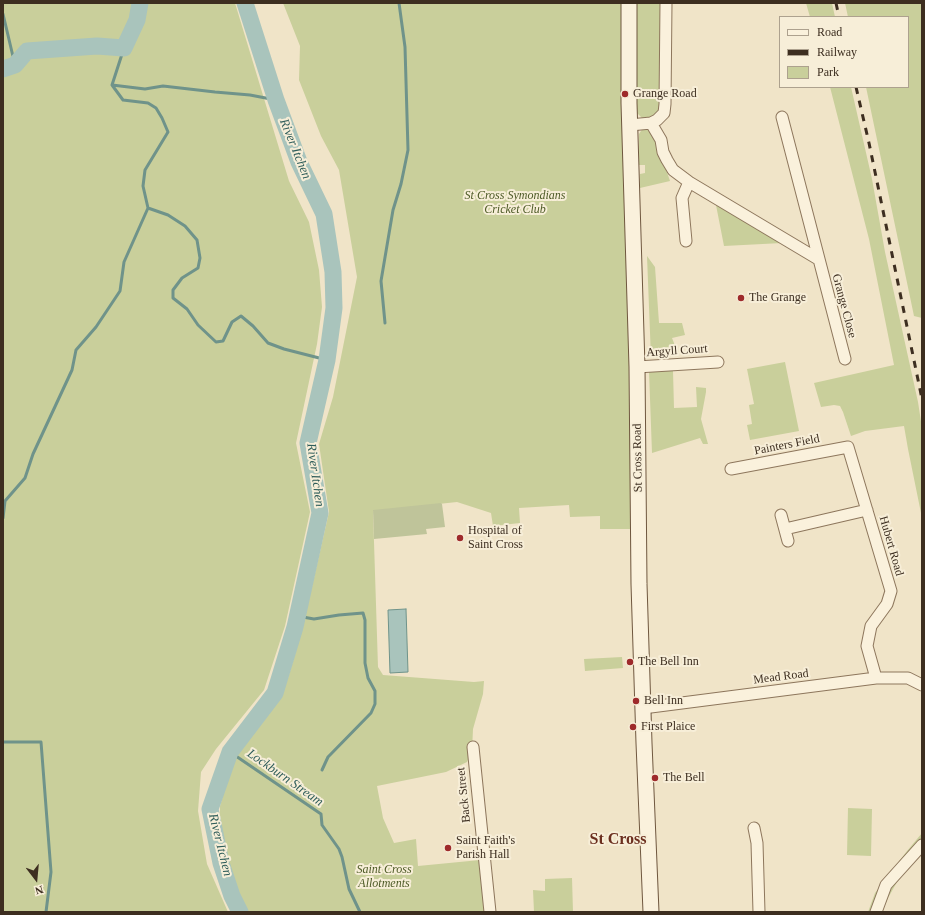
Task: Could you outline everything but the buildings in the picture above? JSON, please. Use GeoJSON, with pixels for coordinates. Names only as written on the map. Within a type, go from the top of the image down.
{"type":"FeatureCollection","features":[{"type":"Feature","properties":{"kind":"main road","name":"St Cross Road"},"geometry":{"type":"LineString","coordinates":[[629,3],[630,125],[637,367],[639,584],[651,912]]}},
{"type":"Feature","properties":{"kind":"street"},"geometry":{"type":"LineString","coordinates":[[630,125],[650,123],[657,120],[664,113],[666,3]]}},
{"type":"Feature","properties":{"kind":"street"},"geometry":{"type":"LineString","coordinates":[[782,117],[818,259]]}},
{"type":"Feature","properties":{"kind":"street"},"geometry":{"type":"LineString","coordinates":[[650,123],[661,140],[663,152],[674,170],[689,182],[818,259]]}},
{"type":"Feature","properties":{"kind":"street"},"geometry":{"type":"LineString","coordinates":[[686,241],[682,198],[689,182]]}},
{"type":"Feature","properties":{"kind":"street","name":"Grange Close"},"geometry":{"type":"LineString","coordinates":[[818,259],[845,359]]}},
{"type":"Feature","properties":{"kind":"street","name":"Argyll Court"},"geometry":{"type":"LineString","coordinates":[[637,367],[718,362]]}},
{"type":"Feature","properties":{"kind":"street","name":"Painters Field"},"geometry":{"type":"LineString","coordinates":[[731,469],[848,447]]}},
{"type":"Feature","properties":{"kind":"street","name":"Hubert Road"},"geometry":{"type":"LineString","coordinates":[[848,447],[891,591],[887,604],[871,626],[867,646],[876,678]]}},
{"type":"Feature","properties":{"kind":"street","name":"Hubert Road"},"geometry":{"type":"LineString","coordinates":[[785,529],[867,510]]}},
{"type":"Feature","properties":{"kind":"street"},"geometry":{"type":"LineString","coordinates":[[781,515],[788,541]]}},
{"type":"Feature","properties":{"kind":"street","name":"Mead Road"},"geometry":{"type":"LineString","coordinates":[[643,708],[876,678],[908,678],[922,685]]}},
{"type":"Feature","properties":{"kind":"street","name":"Back Street"},"geometry":{"type":"LineString","coordinates":[[473,747],[490,912]]}},
{"type":"Feature","properties":{"kind":"street"},"geometry":{"type":"LineString","coordinates":[[754,828],[758,843],[759,912]]}},
{"type":"Feature","properties":{"kind":"street"},"geometry":{"type":"LineString","coordinates":[[876,912],[886,885],[922,845]]}},
{"type":"Feature","properties":{"kind":"green space"},"geometry":{"type":"Polygon","coordinates":[[[3,3],[235,3],[289,181],[309,222],[319,270],[322,307],[317,344],[296,443],[310,512],[285,626],[264,690],[216,749],[201,772],[198,811],[207,864],[228,912],[3,912],[3,3]]]}},
{"type":"Feature","properties":{"kind":"green space"},"geometry":{"type":"Polygon","coordinates":[[[283,3],[625,3],[632,529],[600,529],[600,516],[570,517],[569,505],[519,508],[520,523],[493,526],[491,513],[457,502],[373,511],[378,667],[383,675],[474,682],[484,681],[483,694],[473,729],[472,751],[467,762],[446,772],[377,786],[383,818],[394,843],[416,839],[418,866],[480,860],[485,912],[248,912],[237,889],[223,842],[220,822],[220,806],[236,749],[279,700],[288,678],[302,630],[329,512],[319,444],[333,397],[357,277],[339,170],[321,136],[299,80],[300,46],[283,3]]]}},
{"type":"Feature","properties":{"kind":"green space"},"geometry":{"type":"Polygon","coordinates":[[[634,3],[661,3],[661,101],[659,112],[650,119],[643,119],[635,111],[634,3]]]}},
{"type":"Feature","properties":{"kind":"green space"},"geometry":{"type":"Polygon","coordinates":[[[806,3],[832,3],[835,16],[810,16],[806,3]]]}},
{"type":"Feature","properties":{"kind":"green space"},"geometry":{"type":"Polygon","coordinates":[[[845,3],[922,3],[922,318],[914,316],[866,88],[909,88],[909,16],[848,16],[845,3]]]}},
{"type":"Feature","properties":{"kind":"green space"},"geometry":{"type":"Polygon","coordinates":[[[830,88],[851,88],[872,179],[885,252],[918,402],[922,428],[922,518],[904,426],[865,431],[851,436],[840,406],[834,405],[821,407],[814,383],[894,365],[869,239],[830,88]]]}},
{"type":"Feature","properties":{"kind":"green space"},"geometry":{"type":"Polygon","coordinates":[[[649,127],[653,131],[670,181],[640,188],[640,174],[645,173],[645,165],[639,165],[639,134],[643,128],[649,127]]]}},
{"type":"Feature","properties":{"kind":"green space"},"geometry":{"type":"Polygon","coordinates":[[[716,205],[782,243],[724,246],[716,205]]]}},
{"type":"Feature","properties":{"kind":"green space"},"geometry":{"type":"Polygon","coordinates":[[[647,256],[655,267],[659,323],[682,323],[685,335],[672,338],[676,348],[672,356],[651,358],[647,256]]]}},
{"type":"Feature","properties":{"kind":"green space"},"geometry":{"type":"Polygon","coordinates":[[[785,362],[799,431],[750,440],[747,425],[752,424],[749,405],[754,404],[747,369],[785,362]]]}},
{"type":"Feature","properties":{"kind":"green space"},"geometry":{"type":"Polygon","coordinates":[[[649,371],[673,371],[674,408],[697,407],[696,387],[706,388],[701,419],[708,444],[703,444],[700,438],[652,453],[649,371]]]}},
{"type":"Feature","properties":{"kind":"green space"},"geometry":{"type":"Polygon","coordinates":[[[441,503],[445,527],[426,529],[427,534],[374,539],[373,510],[441,503]]]}},
{"type":"Feature","properties":{"kind":"green space"},"geometry":{"type":"Polygon","coordinates":[[[622,657],[623,668],[585,671],[584,659],[622,657]]]}},
{"type":"Feature","properties":{"kind":"green space"},"geometry":{"type":"Polygon","coordinates":[[[848,808],[872,809],[871,856],[847,855],[848,808]]]}},
{"type":"Feature","properties":{"kind":"green space"},"geometry":{"type":"Polygon","coordinates":[[[922,833],[922,852],[901,875],[882,912],[868,912],[875,893],[922,833]]]}},
{"type":"Feature","properties":{"kind":"green space"},"geometry":{"type":"Polygon","coordinates":[[[572,878],[573,912],[534,912],[533,890],[545,891],[545,879],[572,878]]]}},
{"type":"Feature","properties":{"kind":"water"},"geometry":{"type":"Polygon","coordinates":[[[406,609],[408,672],[390,673],[388,610],[406,609]]]}},
{"type":"Feature","properties":{"kind":"waterway"},"geometry":{"type":"LineString","coordinates":[[3,69],[15,65],[27,51],[97,46],[124,48],[137,20],[140,3]]}},
{"type":"Feature","properties":{"kind":"waterway","name":"River Itchen"},"geometry":{"type":"LineString","coordinates":[[240,912],[232,896],[221,863],[210,809],[230,752],[275,693],[295,627],[320,513],[308,443],[327,360],[334,308],[333,272],[324,214],[299,162],[276,100],[245,3]]}},
{"type":"Feature","properties":{"kind":"waterway"},"geometry":{"type":"LineString","coordinates":[[385,323],[381,281],[393,210],[401,184],[408,150],[405,47],[399,3]]}},
{"type":"Feature","properties":{"kind":"waterway"},"geometry":{"type":"LineString","coordinates":[[3,14],[15,65]]}},
{"type":"Feature","properties":{"kind":"waterway"},"geometry":{"type":"LineString","coordinates":[[3,518],[5,501],[25,478],[33,454],[72,370],[76,350],[96,327],[120,291],[124,262],[148,208],[143,186],[145,170],[168,132],[156,108],[148,103],[123,100],[112,85],[124,48]]}},
{"type":"Feature","properties":{"kind":"waterway"},"geometry":{"type":"LineString","coordinates":[[112,85],[145,89],[163,86],[250,95],[276,100]]}},
{"type":"Feature","properties":{"kind":"waterway"},"geometry":{"type":"LineString","coordinates":[[148,208],[168,215],[185,226],[197,240],[200,258],[198,268],[182,278],[173,290],[173,298],[187,309],[198,325],[216,342],[223,341],[232,322],[241,316],[253,326],[268,343],[284,349],[327,360]]}},
{"type":"Feature","properties":{"kind":"waterway"},"geometry":{"type":"LineString","coordinates":[[297,616],[314,619],[363,613],[365,620],[365,663],[368,678],[375,691],[375,704],[371,713],[328,757],[322,770]]}},
{"type":"Feature","properties":{"kind":"waterway"},"geometry":{"type":"LineString","coordinates":[[3,742],[41,742],[51,872],[46,912]]}},
{"type":"Feature","properties":{"kind":"waterway","name":"Lockburn Stream"},"geometry":{"type":"LineString","coordinates":[[230,752],[321,814],[322,825],[339,849],[349,889],[360,912]]}},
{"type":"Feature","properties":{"kind":"railway"},"geometry":{"type":"LineString","coordinates":[[836,3],[839,16]]}},
{"type":"Feature","properties":{"kind":"railway"},"geometry":{"type":"LineString","coordinates":[[856,88],[922,399]]}},
{"type":"Feature","properties":{"kind":"place","name":"Grange Road"},"geometry":{"type":"Point","coordinates":[625,94]}},
{"type":"Feature","properties":{"kind":"place","name":"The Grange"},"geometry":{"type":"Point","coordinates":[741,298]}},
{"type":"Feature","properties":{"kind":"place","name":"Hospital of Saint Cross"},"geometry":{"type":"Point","coordinates":[460,538]}},
{"type":"Feature","properties":{"kind":"place","name":"The Bell Inn"},"geometry":{"type":"Point","coordinates":[630,662]}},
{"type":"Feature","properties":{"kind":"place","name":"Bell Inn"},"geometry":{"type":"Point","coordinates":[636,701]}},
{"type":"Feature","properties":{"kind":"place","name":"First Plaice"},"geometry":{"type":"Point","coordinates":[633,727]}},
{"type":"Feature","properties":{"kind":"place","name":"The Bell"},"geometry":{"type":"Point","coordinates":[655,778]}},
{"type":"Feature","properties":{"kind":"place","name":"Saint Faith's Parish Hall"},"geometry":{"type":"Point","coordinates":[448,848]}},
{"type":"Feature","properties":{"kind":"district","name":"St Cross"},"geometry":{"type":"Point","coordinates":[618,840]}},
{"type":"Feature","properties":{"kind":"park label","name":"St Cross Symondians Cricket Club"},"geometry":{"type":"Point","coordinates":[515,203]}},
{"type":"Feature","properties":{"kind":"park label","name":"Saint Cross Allotments"},"geometry":{"type":"Point","coordinates":[384,877]}}]}
